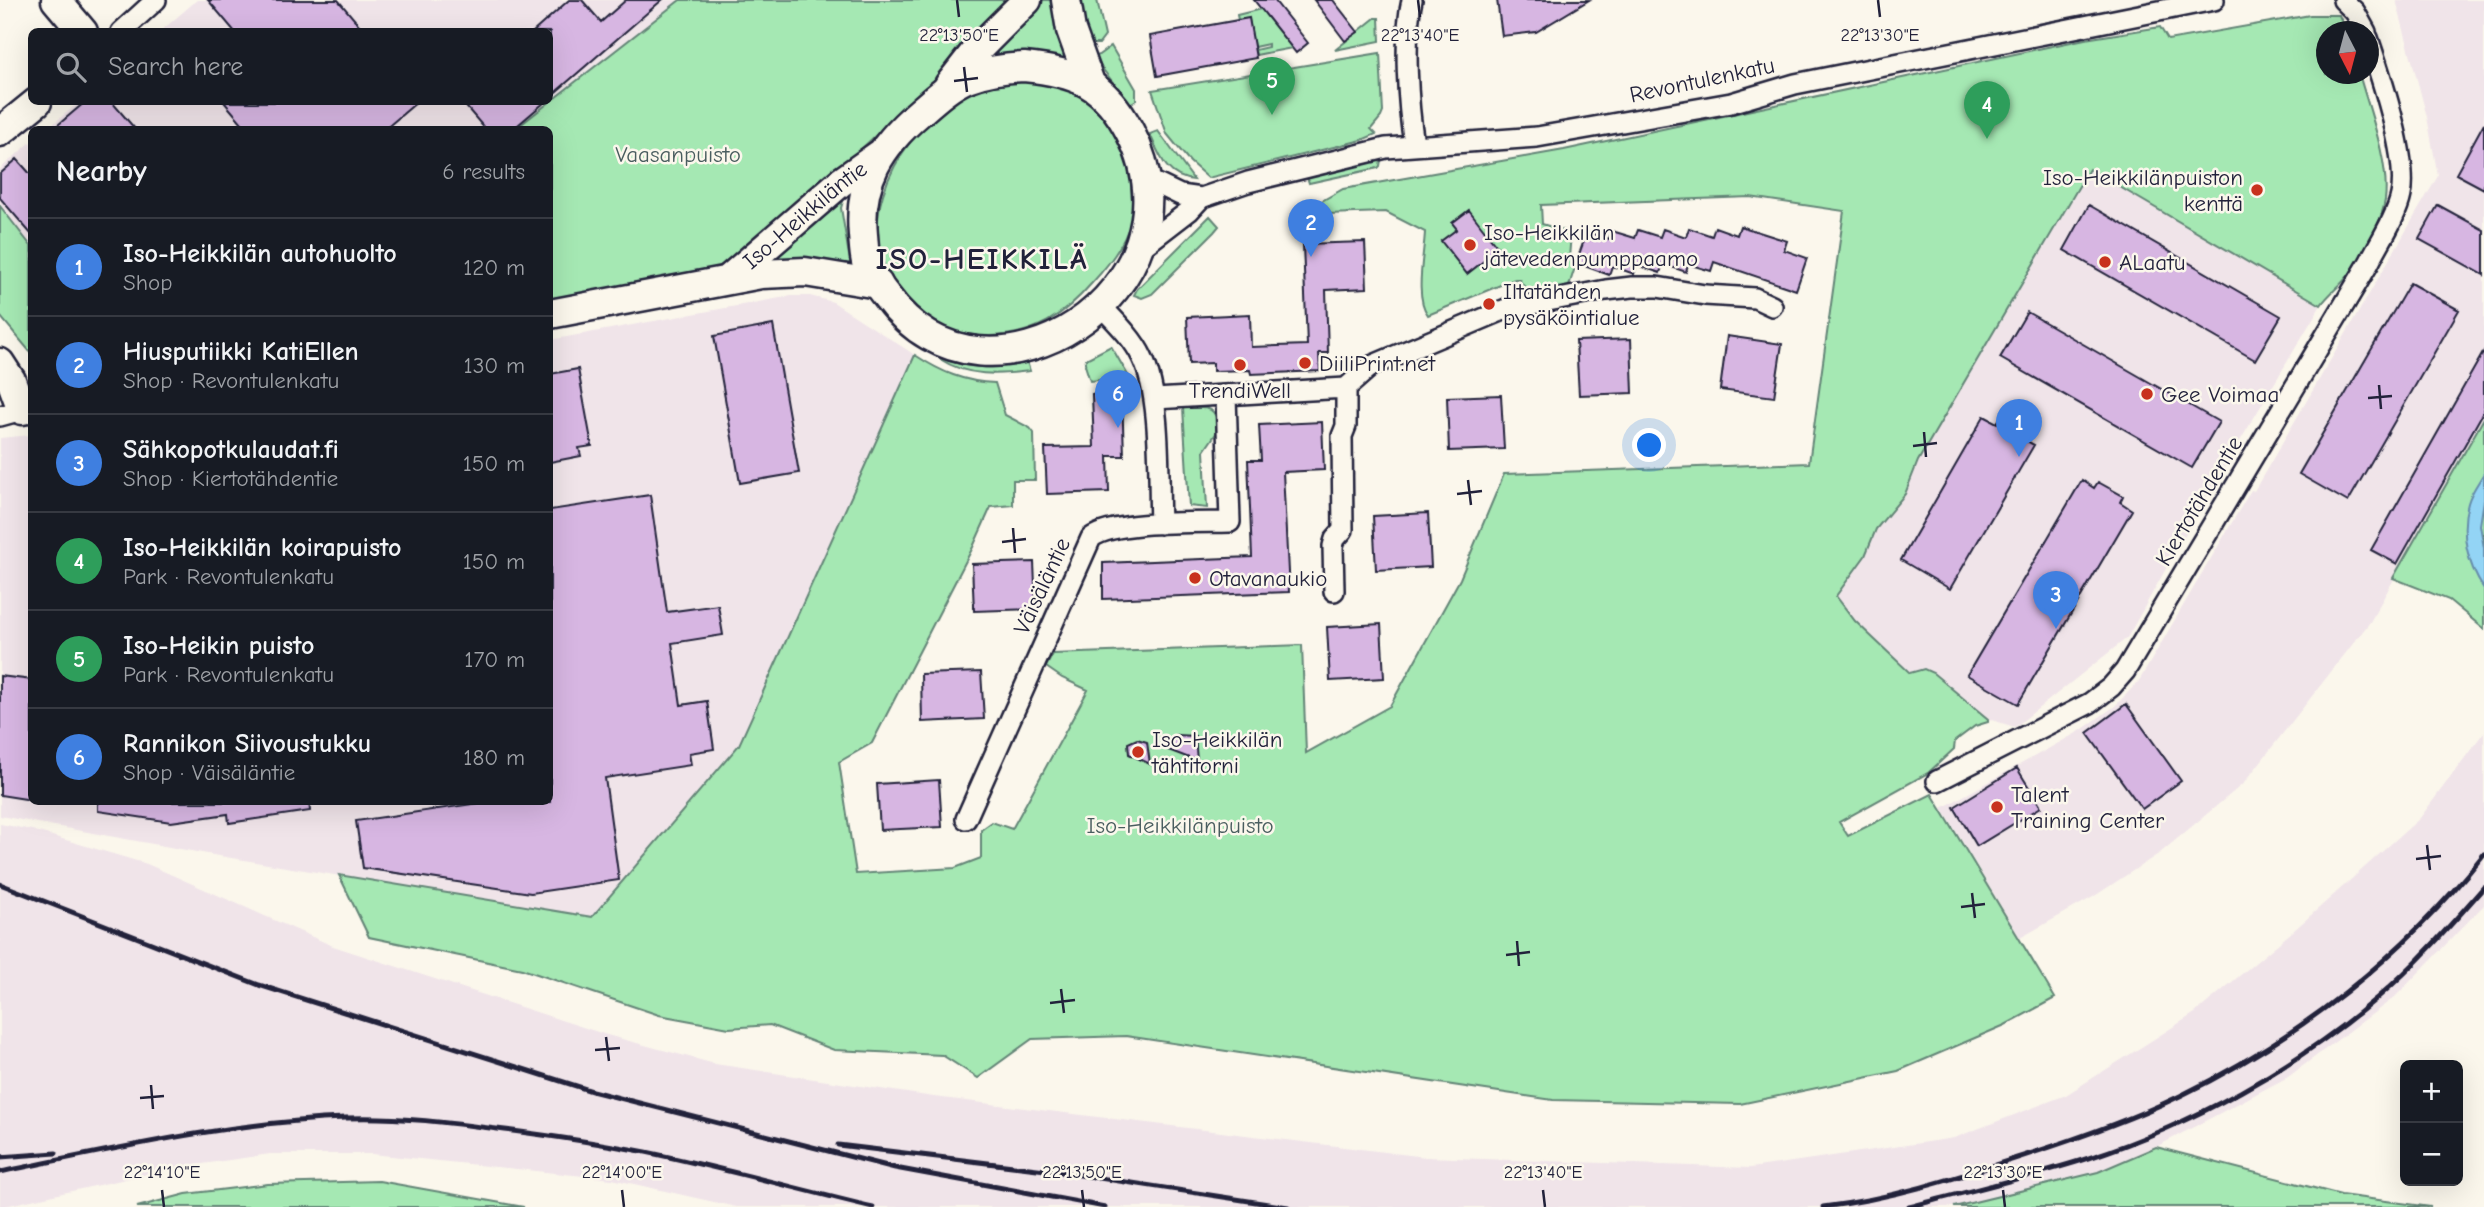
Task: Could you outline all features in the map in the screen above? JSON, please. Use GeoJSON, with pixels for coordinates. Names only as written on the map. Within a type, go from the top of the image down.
{"type":"FeatureCollection","features":[{"type":"Feature","properties":{"kind":"street"},"geometry":{"type":"LineString","coordinates":[[56,0],[80,28]]}},
{"type":"Feature","properties":{"kind":"street"},"geometry":{"type":"LineString","coordinates":[[125,28],[156,0]]}},
{"type":"Feature","properties":{"kind":"street"},"geometry":{"type":"LineString","coordinates":[[946,89],[988,72],[1024,67],[1060,72],[1090,83],[1118,110],[1139,149],[1147,178],[1148,209],[1137,251],[1124,276],[1101,306],[1059,335],[1037,344],[1007,351],[979,351],[945,343],[925,333],[899,311],[868,268],[864,255],[862,206],[869,174],[881,155],[908,122],[946,89],[974,53],[1027,0]]}},
{"type":"Feature","properties":{"kind":"street"},"geometry":{"type":"LineString","coordinates":[[1066,0],[1071,30],[1090,83]]}},
{"type":"Feature","properties":{"kind":"street"},"geometry":{"type":"LineString","coordinates":[[1412,0],[1408,17],[1410,119],[1414,144]]}},
{"type":"Feature","properties":{"kind":"street","name":"Revontulenkatu"},"geometry":{"type":"LineString","coordinates":[[1137,251],[1189,211],[1200,198],[1248,182],[1386,148],[1537,137],[1731,103],[1809,81],[2214,0]]}},
{"type":"Feature","properties":{"kind":"street"},"geometry":{"type":"LineString","coordinates":[[2343,0],[2360,21]]}},
{"type":"Feature","properties":{"kind":"street","name":"Kiertotähdentie"},"geometry":{"type":"LineString","coordinates":[[1937,781],[2091,703],[2111,688],[2125,671],[2363,274],[2401,195],[2402,169],[2379,74]]}},
{"type":"Feature","properties":{"kind":"street"},"geometry":{"type":"LineString","coordinates":[[0,132],[33,105]]}},
{"type":"Feature","properties":{"kind":"street","name":"Iso-Heikkiläntie"},"geometry":{"type":"LineString","coordinates":[[730,278],[841,182],[881,155]]}},
{"type":"Feature","properties":{"kind":"street"},"geometry":{"type":"LineString","coordinates":[[1147,178],[1180,195],[1200,198]]}},
{"type":"Feature","properties":{"kind":"street","name":"Iso-Heikkiläntie"},"geometry":{"type":"LineString","coordinates":[[553,313],[761,274],[806,272],[877,284]]}},
{"type":"Feature","properties":{"kind":"street"},"geometry":{"type":"LineString","coordinates":[[1155,399],[1346,388],[1371,366],[1506,309],[1580,294],[1632,287],[1657,287],[1705,295],[1755,298],[1772,306]]}},
{"type":"Feature","properties":{"kind":"street"},"geometry":{"type":"LineString","coordinates":[[1101,306],[1141,355],[1150,377],[1155,399],[1160,524],[1230,522],[1226,396]]}},
{"type":"Feature","properties":{"kind":"street"},"geometry":{"type":"LineString","coordinates":[[0,363],[11,380],[18,411]]}},
{"type":"Feature","properties":{"kind":"street"},"geometry":{"type":"LineString","coordinates":[[1334,591],[1333,547],[1335,539],[1343,530],[1342,436],[1346,426],[1346,388]]}},
{"type":"Feature","properties":{"kind":"street","name":"Väisäläntie"},"geometry":{"type":"LineString","coordinates":[[966,819],[1091,538],[1105,530],[1160,524]]}},
{"type":"Feature","properties":{"kind":"shaded area"},"geometry":{"type":"Polygon","coordinates":[[[197,0],[680,0],[553,99],[553,28],[164,28],[197,0]]]}},
{"type":"Feature","properties":{"kind":"shaded area"},"geometry":{"type":"Polygon","coordinates":[[[2396,0],[2484,0],[2484,418],[2370,622],[2244,783],[2160,853],[2093,897],[2020,938],[1942,808],[2080,731],[2115,706],[2139,681],[2251,490],[2254,491],[2438,176],[2427,117],[2396,0]]]}},
{"type":"Feature","properties":{"kind":"shaded area"},"geometry":{"type":"Polygon","coordinates":[[[75,105],[545,105],[518,126],[51,126],[75,105]]]}},
{"type":"Feature","properties":{"kind":"shaded area"},"geometry":{"type":"Polygon","coordinates":[[[28,145],[28,242],[0,206],[0,169],[28,145]]]}},
{"type":"Feature","properties":{"kind":"shaded area"},"geometry":{"type":"Polygon","coordinates":[[[2089,168],[2321,305],[2199,510],[2127,638],[2015,727],[1988,719],[1924,669],[1910,673],[1855,621],[1836,596],[1865,556],[1876,529],[1905,494],[1918,461],[2089,168]]]}},
{"type":"Feature","properties":{"kind":"shaded area"},"geometry":{"type":"Polygon","coordinates":[[[791,296],[810,296],[833,302],[915,355],[739,745],[592,917],[213,855],[0,816],[0,438],[28,435],[28,805],[553,805],[553,339],[791,296]]]}},
{"type":"Feature","properties":{"kind":"shaded area"},"geometry":{"type":"Polygon","coordinates":[[[2484,732],[2484,905],[2395,997],[2288,1077],[2156,1147],[2098,1172],[1954,1207],[736,1207],[612,1179],[372,1154],[270,1154],[175,1168],[0,1207],[0,824],[32,830],[147,864],[333,946],[607,1035],[715,1064],[934,1097],[1426,1157],[1751,1168],[1954,1138],[2066,1095],[2195,1013],[2292,932],[2420,818],[2484,732]]]}},
{"type":"Feature","properties":{"kind":"green space","name":"Vaasanpuisto"},"geometry":{"type":"Polygon","coordinates":[[[680,0],[1019,0],[751,253],[710,273],[553,302],[553,126],[519,126],[546,105],[553,105],[553,99],[680,0]]]}},
{"type":"Feature","properties":{"kind":"green space"},"geometry":{"type":"Polygon","coordinates":[[[1036,0],[1054,0],[1068,59],[1039,55],[1002,55],[976,60],[1036,0]]]}},
{"type":"Feature","properties":{"kind":"green space"},"geometry":{"type":"Polygon","coordinates":[[[1076,0],[1097,0],[1105,36],[1099,44],[1088,44],[1076,0]]]}},
{"type":"Feature","properties":{"kind":"green space"},"geometry":{"type":"Polygon","coordinates":[[[1273,6],[1265,14],[1292,48],[1256,55],[1255,50],[1268,47],[1268,44],[1254,47],[1249,19],[1238,20],[1237,15],[1273,6]]]}},
{"type":"Feature","properties":{"kind":"green space","name":"Iso-Heikkilänpuisto"},"geometry":{"type":"Polygon","coordinates":[[[2310,15],[2339,15],[2342,21],[2316,21],[2316,84],[2362,84],[2378,137],[2386,186],[2385,200],[2380,219],[2366,248],[2347,277],[2321,305],[2089,169],[1918,461],[1905,494],[1876,529],[1865,556],[1836,596],[1855,621],[1910,673],[1924,669],[1933,673],[1988,719],[1988,722],[1975,726],[1955,741],[1954,749],[1928,773],[1839,822],[1848,836],[1932,794],[2055,998],[2005,1025],[1898,1071],[1740,1104],[1553,1100],[1126,1036],[1032,1039],[978,1078],[942,1055],[834,1050],[770,1025],[729,1028],[659,1015],[522,969],[369,937],[339,875],[592,917],[739,745],[915,355],[953,375],[973,381],[995,383],[1005,415],[1030,428],[1034,433],[1035,480],[1013,480],[1013,505],[991,507],[872,743],[839,762],[856,874],[955,868],[981,858],[981,830],[992,822],[1012,829],[1088,690],[1046,667],[1053,654],[1302,645],[1306,753],[1390,706],[1460,579],[1504,474],[1809,463],[1844,211],[1750,197],[1541,205],[1542,224],[1571,233],[1569,258],[1577,261],[1568,289],[1534,293],[1523,286],[1519,279],[1515,279],[1428,315],[1421,298],[1425,232],[1386,212],[1297,215],[1343,189],[1564,150],[2085,39],[2160,27],[2168,40],[2310,15]]]}},
{"type":"Feature","properties":{"kind":"green space"},"geometry":{"type":"Polygon","coordinates":[[[1375,18],[1379,18],[1380,41],[1335,50],[1375,18]]]}},
{"type":"Feature","properties":{"kind":"green space"},"geometry":{"type":"Polygon","coordinates":[[[1111,46],[1136,89],[1136,100],[1130,104],[1096,57],[1111,46]]]}},
{"type":"Feature","properties":{"kind":"green space"},"geometry":{"type":"Polygon","coordinates":[[[1380,53],[1383,112],[1371,129],[1376,134],[1362,140],[1208,178],[1190,162],[1167,134],[1152,90],[1380,53]]]}},
{"type":"Feature","properties":{"kind":"green space"},"geometry":{"type":"Polygon","coordinates":[[[1030,79],[1078,94],[1099,108],[1115,128],[1130,171],[1135,198],[1130,225],[1118,250],[1101,273],[1077,299],[1055,317],[1035,327],[1005,335],[959,332],[928,318],[890,278],[880,251],[878,223],[883,194],[911,141],[931,118],[954,100],[981,87],[1030,79]]]}},
{"type":"Feature","properties":{"kind":"green space"},"geometry":{"type":"Polygon","coordinates":[[[1158,131],[1194,180],[1177,175],[1166,165],[1150,134],[1158,131]]]}},
{"type":"Feature","properties":{"kind":"green space"},"geometry":{"type":"Polygon","coordinates":[[[1381,160],[1378,168],[1309,183],[1307,177],[1381,160]]]}},
{"type":"Feature","properties":{"kind":"green space"},"geometry":{"type":"Polygon","coordinates":[[[847,188],[841,208],[851,267],[760,262],[847,188]]]}},
{"type":"Feature","properties":{"kind":"green space"},"geometry":{"type":"Polygon","coordinates":[[[0,206],[28,242],[28,349],[0,316],[0,206]]]}},
{"type":"Feature","properties":{"kind":"green space"},"geometry":{"type":"Polygon","coordinates":[[[1210,216],[1219,226],[1214,232],[1152,294],[1142,298],[1134,295],[1137,289],[1210,216]]]}},
{"type":"Feature","properties":{"kind":"green space"},"geometry":{"type":"Polygon","coordinates":[[[1111,346],[1129,377],[1090,381],[1086,359],[1111,346]]]}},
{"type":"Feature","properties":{"kind":"green space"},"geometry":{"type":"Polygon","coordinates":[[[941,357],[984,367],[1027,362],[1030,371],[995,374],[972,372],[950,365],[940,359],[941,357]]]}},
{"type":"Feature","properties":{"kind":"green space"},"geometry":{"type":"Polygon","coordinates":[[[1183,408],[1212,411],[1219,429],[1204,451],[1207,508],[1189,506],[1183,408]]]}},
{"type":"Feature","properties":{"kind":"green space"},"geometry":{"type":"Polygon","coordinates":[[[2484,418],[2484,629],[2449,600],[2393,578],[2484,418]]]}},
{"type":"Feature","properties":{"kind":"green space"},"geometry":{"type":"Polygon","coordinates":[[[2156,1147],[2341,1195],[2431,1207],[1954,1207],[2098,1172],[2156,1147]]]}},
{"type":"Feature","properties":{"kind":"green space"},"geometry":{"type":"Polygon","coordinates":[[[379,1181],[524,1207],[137,1207],[186,1194],[268,1184],[379,1181]]]}},
{"type":"Feature","properties":{"kind":"water"},"geometry":{"type":"Polygon","coordinates":[[[2484,473],[2480,525],[2484,548],[2484,589],[2469,558],[2465,525],[2469,499],[2484,473]]]}},
{"type":"Feature","properties":{"kind":"building"},"geometry":{"type":"Polygon","coordinates":[[[208,0],[338,0],[362,28],[232,28],[208,0]]]}},
{"type":"Feature","properties":{"kind":"building"},"geometry":{"type":"Polygon","coordinates":[[[569,0],[582,0],[601,22],[626,0],[662,0],[553,94],[553,28],[538,28],[569,0]]]}},
{"type":"Feature","properties":{"kind":"building"},"geometry":{"type":"Polygon","coordinates":[[[1254,0],[1274,0],[1308,43],[1296,53],[1254,0]]]}},
{"type":"Feature","properties":{"kind":"building"},"geometry":{"type":"Polygon","coordinates":[[[1314,0],[1333,0],[1358,32],[1345,41],[1314,0]]]}},
{"type":"Feature","properties":{"kind":"building"},"geometry":{"type":"Polygon","coordinates":[[[1497,0],[1589,0],[1536,32],[1502,36],[1497,0]]]}},
{"type":"Feature","properties":{"kind":"building"},"geometry":{"type":"Polygon","coordinates":[[[1249,18],[1256,58],[1157,76],[1150,36],[1249,18]]]}},
{"type":"Feature","properties":{"kind":"building"},"geometry":{"type":"Polygon","coordinates":[[[81,105],[115,105],[133,126],[57,126],[81,105]]]}},
{"type":"Feature","properties":{"kind":"building"},"geometry":{"type":"Polygon","coordinates":[[[227,105],[413,105],[389,126],[245,126],[227,105]]]}},
{"type":"Feature","properties":{"kind":"building"},"geometry":{"type":"Polygon","coordinates":[[[465,105],[541,105],[517,126],[483,126],[465,105]]]}},
{"type":"Feature","properties":{"kind":"building"},"geometry":{"type":"Polygon","coordinates":[[[2484,123],[2484,189],[2456,174],[2484,123]]]}},
{"type":"Feature","properties":{"kind":"building"},"geometry":{"type":"Polygon","coordinates":[[[17,159],[28,171],[28,230],[0,198],[0,174],[17,159]]]}},
{"type":"Feature","properties":{"kind":"building"},"geometry":{"type":"Polygon","coordinates":[[[2089,205],[2281,316],[2255,360],[2064,250],[2089,205]]]}},
{"type":"Feature","properties":{"kind":"building"},"geometry":{"type":"Polygon","coordinates":[[[2438,205],[2484,230],[2484,275],[2419,239],[2438,205]]]}},
{"type":"Feature","properties":{"kind":"building","name":"Iso-Heikkilän jätevedenpumppaamo"},"geometry":{"type":"Polygon","coordinates":[[[1469,210],[1499,249],[1467,274],[1441,241],[1457,229],[1452,223],[1469,210]]]}},
{"type":"Feature","properties":{"kind":"building"},"geometry":{"type":"Polygon","coordinates":[[[1740,226],[1787,241],[1784,250],[1807,258],[1796,290],[1714,262],[1711,271],[1688,264],[1686,272],[1663,264],[1660,273],[1637,265],[1634,274],[1612,266],[1609,275],[1576,263],[1587,232],[1609,239],[1612,231],[1635,238],[1638,230],[1660,237],[1663,229],[1686,237],[1689,228],[1712,236],[1715,227],[1737,235],[1740,226]]]}},
{"type":"Feature","properties":{"kind":"building"},"geometry":{"type":"Polygon","coordinates":[[[1365,242],[1367,288],[1326,290],[1328,353],[1319,353],[1320,371],[1251,374],[1250,370],[1213,371],[1213,363],[1189,364],[1187,317],[1250,314],[1251,347],[1307,345],[1303,244],[1365,242]]]}},
{"type":"Feature","properties":{"kind":"building"},"geometry":{"type":"Polygon","coordinates":[[[2410,283],[2459,310],[2348,502],[2299,474],[2410,283]]]}},
{"type":"Feature","properties":{"kind":"building"},"geometry":{"type":"Polygon","coordinates":[[[2027,312],[2219,422],[2192,468],[2000,358],[2027,312]]]}},
{"type":"Feature","properties":{"kind":"building"},"geometry":{"type":"Polygon","coordinates":[[[773,325],[799,473],[740,483],[714,336],[773,325]]]}},
{"type":"Feature","properties":{"kind":"building"},"geometry":{"type":"Polygon","coordinates":[[[1727,336],[1782,344],[1774,397],[1720,390],[1727,336]]]}},
{"type":"Feature","properties":{"kind":"building"},"geometry":{"type":"Polygon","coordinates":[[[1631,339],[1633,393],[1579,395],[1576,341],[1631,339]]]}},
{"type":"Feature","properties":{"kind":"building"},"geometry":{"type":"Polygon","coordinates":[[[2484,351],[2484,411],[2397,564],[2371,550],[2484,351]]]}},
{"type":"Feature","properties":{"kind":"building"},"geometry":{"type":"Polygon","coordinates":[[[578,369],[592,446],[579,448],[581,456],[553,461],[553,373],[578,369]]]}},
{"type":"Feature","properties":{"kind":"building"},"geometry":{"type":"Polygon","coordinates":[[[1122,393],[1124,456],[1108,456],[1109,492],[1047,494],[1045,448],[1094,447],[1092,394],[1122,393]]]}},
{"type":"Feature","properties":{"kind":"building"},"geometry":{"type":"Polygon","coordinates":[[[1501,395],[1504,449],[1449,451],[1447,397],[1501,395]]]}},
{"type":"Feature","properties":{"kind":"building"},"geometry":{"type":"Polygon","coordinates":[[[1984,416],[1997,423],[2000,418],[2027,433],[2023,439],[2034,445],[1950,589],[1901,560],[1984,416]]]}},
{"type":"Feature","properties":{"kind":"building"},"geometry":{"type":"Polygon","coordinates":[[[1322,422],[1324,470],[1283,472],[1289,592],[1103,599],[1103,563],[1252,557],[1248,460],[1261,460],[1259,425],[1322,422]]]}},
{"type":"Feature","properties":{"kind":"building"},"geometry":{"type":"Polygon","coordinates":[[[2082,480],[2094,488],[2098,482],[2123,496],[2120,502],[2132,510],[2018,704],[1967,675],[2082,480]]]}},
{"type":"Feature","properties":{"kind":"building"},"geometry":{"type":"Polygon","coordinates":[[[650,495],[667,612],[718,605],[723,635],[672,643],[681,705],[707,701],[714,749],[689,753],[691,765],[605,778],[619,880],[531,893],[363,868],[356,821],[465,805],[553,805],[553,510],[650,495]]]}},
{"type":"Feature","properties":{"kind":"building"},"geometry":{"type":"Polygon","coordinates":[[[1428,513],[1431,567],[1376,570],[1373,516],[1428,513]]]}},
{"type":"Feature","properties":{"kind":"building"},"geometry":{"type":"Polygon","coordinates":[[[1034,562],[1036,609],[974,611],[972,564],[1034,562]]]}},
{"type":"Feature","properties":{"kind":"building"},"geometry":{"type":"Polygon","coordinates":[[[1381,624],[1384,678],[1330,681],[1327,627],[1381,624]]]}},
{"type":"Feature","properties":{"kind":"building"},"geometry":{"type":"Polygon","coordinates":[[[981,672],[984,719],[922,722],[921,674],[981,672]]]}},
{"type":"Feature","properties":{"kind":"building"},"geometry":{"type":"Polygon","coordinates":[[[0,676],[28,680],[28,799],[0,795],[0,676]]]}},
{"type":"Feature","properties":{"kind":"building"},"geometry":{"type":"Polygon","coordinates":[[[2126,704],[2181,781],[2142,809],[2087,733],[2126,704]]]}},
{"type":"Feature","properties":{"kind":"building"},"geometry":{"type":"Polygon","coordinates":[[[1176,735],[1195,736],[1197,761],[1158,746],[1176,735]]]}},
{"type":"Feature","properties":{"kind":"building"},"geometry":{"type":"Polygon","coordinates":[[[1137,739],[1147,742],[1150,764],[1129,754],[1128,743],[1137,739]]]}},
{"type":"Feature","properties":{"kind":"building","name":"Talent Training Center"},"geometry":{"type":"Polygon","coordinates":[[[2017,768],[2041,807],[1977,846],[1954,807],[2017,768]]]}},
{"type":"Feature","properties":{"kind":"building"},"geometry":{"type":"Polygon","coordinates":[[[939,780],[942,827],[880,830],[877,784],[939,780]]]}},
{"type":"Feature","properties":{"kind":"building"},"geometry":{"type":"Polygon","coordinates":[[[98,805],[309,805],[310,811],[229,823],[228,814],[171,822],[98,811],[98,805]]]}},
{"type":"Feature","properties":{"kind":"railway"},"geometry":{"type":"LineString","coordinates":[[1823,1207],[1873,1199],[1969,1173],[2100,1130],[2180,1096],[2266,1048],[2346,992],[2419,927],[2484,854]]}},
{"type":"Feature","properties":{"kind":"railway"},"geometry":{"type":"LineString","coordinates":[[0,884],[259,985],[592,1091],[895,1168],[1105,1207]]}},
{"type":"Feature","properties":{"kind":"railway"},"geometry":{"type":"LineString","coordinates":[[1909,1207],[2089,1158],[2166,1129],[2240,1092],[2311,1048],[2377,998],[2419,959],[2484,887]]}},
{"type":"Feature","properties":{"kind":"railway"},"geometry":{"type":"LineString","coordinates":[[0,1172],[215,1131],[302,1121],[386,1118],[485,1127],[628,1149],[873,1207]]}},
{"type":"Feature","properties":{"kind":"railway"},"geometry":{"type":"LineString","coordinates":[[838,1145],[1054,1171],[1288,1207]]}},
{"type":"Feature","properties":{"kind":"railway"},"geometry":{"type":"LineString","coordinates":[[0,1157],[56,1153]]}},
{"type":"Feature","properties":{"kind":"place","name":"Iso-Heikin puisto"},"geometry":{"type":"Point","coordinates":[1272,115]}},
{"type":"Feature","properties":{"kind":"place","name":"Iso-Heikkilän koirapuisto"},"geometry":{"type":"Point","coordinates":[1987,139]}},
{"type":"Feature","properties":{"kind":"place","name":"Iso-Heikkilänpuiston kenttä"},"geometry":{"type":"Point","coordinates":[2257,190]}},
{"type":"Feature","properties":{"kind":"place","name":"Iso-Heikkilän jätevedenpumppaamo"},"geometry":{"type":"Point","coordinates":[1470,245]}},
{"type":"Feature","properties":{"kind":"place","name":"Hiusputiikki KatiEllen"},"geometry":{"type":"Point","coordinates":[1311,257]}},
{"type":"Feature","properties":{"kind":"place","name":"ALaatu"},"geometry":{"type":"Point","coordinates":[2105,262]}},
{"type":"Feature","properties":{"kind":"place","name":"Iltatähden pysäköintialue"},"geometry":{"type":"Point","coordinates":[1489,304]}},
{"type":"Feature","properties":{"kind":"place","name":"DiiliPrint.net"},"geometry":{"type":"Point","coordinates":[1305,363]}},
{"type":"Feature","properties":{"kind":"place","name":"TrendiWell"},"geometry":{"type":"Point","coordinates":[1240,365]}},
{"type":"Feature","properties":{"kind":"place","name":"Gee Voimaa"},"geometry":{"type":"Point","coordinates":[2147,394]}},
{"type":"Feature","properties":{"kind":"place","name":"Rannikon Siivoustukku"},"geometry":{"type":"Point","coordinates":[1118,428]}},
{"type":"Feature","properties":{"kind":"place","name":"Iso-Heikkilän autohuolto"},"geometry":{"type":"Point","coordinates":[2019,457]}},
{"type":"Feature","properties":{"kind":"place","name":"Otavanaukio"},"geometry":{"type":"Point","coordinates":[1195,578]}},
{"type":"Feature","properties":{"kind":"place","name":"Sähkopotkulaudat.fi"},"geometry":{"type":"Point","coordinates":[2056,629]}},
{"type":"Feature","properties":{"kind":"place","name":"Iso-Heikkilän tähtitorni"},"geometry":{"type":"Point","coordinates":[1138,752]}},
{"type":"Feature","properties":{"kind":"place","name":"Talent Training Center"},"geometry":{"type":"Point","coordinates":[1997,807]}},
{"type":"Feature","properties":{"kind":"district","name":"ISO-HEIKKILÄ"},"geometry":{"type":"Point","coordinates":[982,259]}}]}
